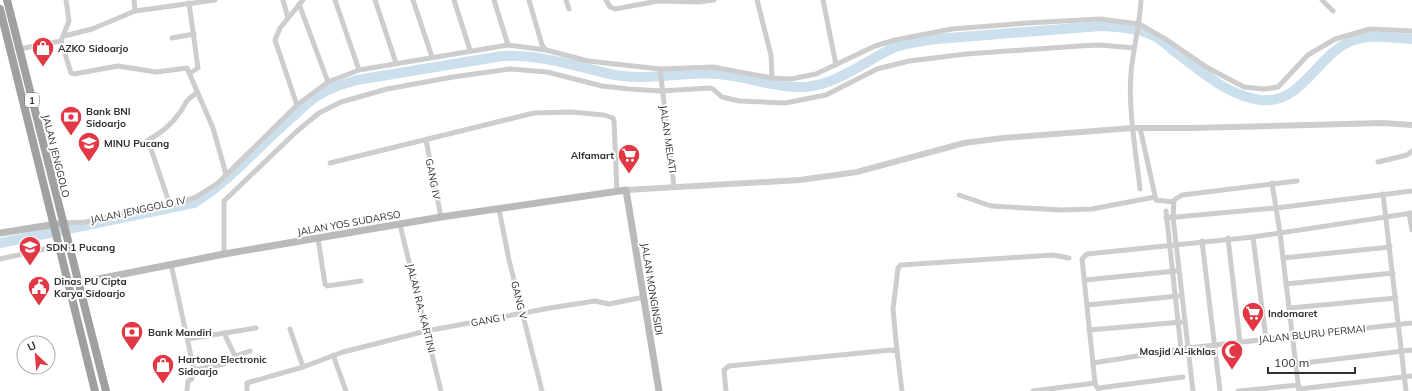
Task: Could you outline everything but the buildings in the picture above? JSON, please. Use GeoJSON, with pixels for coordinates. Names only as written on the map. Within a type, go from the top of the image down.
{"type":"FeatureCollection","features":[{"type":"Feature","properties":{"kind":"highway","name":"JALAN JENGGOLO"},"geometry":{"type":"LineString","coordinates":[[7,0],[64,226]]}},
{"type":"Feature","properties":{"kind":"highway","name":"JALAN JENGGOLO"},"geometry":{"type":"LineString","coordinates":[[0,9],[55,227]]}},
{"type":"Feature","properties":{"kind":"highway","name":"1"},"geometry":{"type":"LineString","coordinates":[[64,226],[106,391]]}},
{"type":"Feature","properties":{"kind":"highway","name":"1"},"geometry":{"type":"LineString","coordinates":[[55,227],[96,391]]}},
{"type":"Feature","properties":{"kind":"main road","name":"JALAN YOS SUDARSO"},"geometry":{"type":"LineString","coordinates":[[78,283],[224,254],[441,217],[626,190]]}},
{"type":"Feature","properties":{"kind":"main road","name":"JALAN MONGINSIDI"},"geometry":{"type":"LineString","coordinates":[[626,190],[659,391]]}},
{"type":"Feature","properties":{"kind":"main road"},"geometry":{"type":"LineString","coordinates":[[0,233],[64,226]]}},
{"type":"Feature","properties":{"kind":"street"},"geometry":{"type":"LineString","coordinates":[[66,0],[69,21],[63,38],[68,70],[74,74],[118,66],[156,72],[185,67],[190,72],[213,128],[226,174]]}},
{"type":"Feature","properties":{"kind":"street"},"geometry":{"type":"LineString","coordinates":[[134,0],[135,11]]}},
{"type":"Feature","properties":{"kind":"street"},"geometry":{"type":"LineString","coordinates":[[19,49],[92,29],[135,11],[215,0]]}},
{"type":"Feature","properties":{"kind":"street"},"geometry":{"type":"LineString","coordinates":[[283,0],[288,18]]}},
{"type":"Feature","properties":{"kind":"street"},"geometry":{"type":"LineString","coordinates":[[335,0],[359,70]]}},
{"type":"Feature","properties":{"kind":"street"},"geometry":{"type":"LineString","coordinates":[[375,0],[396,63]]}},
{"type":"Feature","properties":{"kind":"street"},"geometry":{"type":"LineString","coordinates":[[413,0],[432,57]]}},
{"type":"Feature","properties":{"kind":"street"},"geometry":{"type":"LineString","coordinates":[[454,0],[470,50]]}},
{"type":"Feature","properties":{"kind":"street"},"geometry":{"type":"LineString","coordinates":[[494,0],[508,45]]}},
{"type":"Feature","properties":{"kind":"street"},"geometry":{"type":"LineString","coordinates":[[528,0],[542,45],[546,50]]}},
{"type":"Feature","properties":{"kind":"street"},"geometry":{"type":"LineString","coordinates":[[566,0],[569,9]]}},
{"type":"Feature","properties":{"kind":"street"},"geometry":{"type":"LineString","coordinates":[[607,2],[610,7],[615,9],[658,1],[714,0]]}},
{"type":"Feature","properties":{"kind":"street"},"geometry":{"type":"LineString","coordinates":[[757,0],[771,55],[772,78]]}},
{"type":"Feature","properties":{"kind":"street"},"geometry":{"type":"LineString","coordinates":[[822,0],[836,65]]}},
{"type":"Feature","properties":{"kind":"street"},"geometry":{"type":"LineString","coordinates":[[1140,189],[1133,128],[1131,74],[1134,48],[1139,26],[1141,0]]}},
{"type":"Feature","properties":{"kind":"street"},"geometry":{"type":"LineString","coordinates":[[1322,0],[1333,11]]}},
{"type":"Feature","properties":{"kind":"street"},"geometry":{"type":"LineString","coordinates":[[297,105],[275,40],[280,28],[301,2]]}},
{"type":"Feature","properties":{"kind":"street"},"geometry":{"type":"LineString","coordinates":[[301,2],[328,82]]}},
{"type":"Feature","properties":{"kind":"street"},"geometry":{"type":"LineString","coordinates":[[189,3],[198,68],[190,72]]}},
{"type":"Feature","properties":{"kind":"street","name":"JALAN JENGGOLO IV"},"geometry":{"type":"LineString","coordinates":[[64,226],[170,205],[196,197],[214,186],[297,105],[328,82],[359,70],[396,63],[508,45],[546,50],[588,61],[660,71],[713,67],[772,78],[805,78],[882,44],[952,30],[1027,23],[1100,19],[1139,26]]}},
{"type":"Feature","properties":{"kind":"street"},"geometry":{"type":"LineString","coordinates":[[1139,26],[1168,40],[1208,68],[1244,87],[1264,89],[1278,87],[1308,55],[1335,39],[1370,29],[1412,31]]}},
{"type":"Feature","properties":{"kind":"street"},"geometry":{"type":"LineString","coordinates":[[172,38],[194,34]]}},
{"type":"Feature","properties":{"kind":"street"},"geometry":{"type":"LineString","coordinates":[[224,254],[224,201],[296,132],[319,114],[341,102],[387,89],[453,76],[510,69],[546,72],[602,86],[710,88],[722,97],[739,101],[785,103],[826,95],[877,69],[909,61],[966,54],[1094,45],[1134,48]]}},
{"type":"Feature","properties":{"kind":"street","name":"JALAN MELATI"},"geometry":{"type":"LineString","coordinates":[[660,71],[674,186]]}},
{"type":"Feature","properties":{"kind":"street"},"geometry":{"type":"LineString","coordinates":[[170,205],[146,141],[164,130],[182,109],[185,102],[198,93]]}},
{"type":"Feature","properties":{"kind":"street"},"geometry":{"type":"LineString","coordinates":[[330,163],[534,113],[571,112],[604,115],[613,118],[614,121],[617,192]]}},
{"type":"Feature","properties":{"kind":"street"},"geometry":{"type":"LineString","coordinates":[[626,190],[674,186],[800,180],[857,172],[964,143],[1003,138],[1133,128],[1383,123],[1412,125]]}},
{"type":"Feature","properties":{"kind":"street"},"geometry":{"type":"LineString","coordinates":[[1140,128],[1156,200],[1173,202]]}},
{"type":"Feature","properties":{"kind":"street","name":"GANG IV"},"geometry":{"type":"LineString","coordinates":[[426,140],[441,217]]}},
{"type":"Feature","properties":{"kind":"street"},"geometry":{"type":"LineString","coordinates":[[1378,162],[1407,155],[1412,151]]}},
{"type":"Feature","properties":{"kind":"street"},"geometry":{"type":"LineString","coordinates":[[1194,391],[1177,244],[1172,217],[1173,202],[1176,198],[1182,195],[1297,180]]}},
{"type":"Feature","properties":{"kind":"street"},"geometry":{"type":"LineString","coordinates":[[1272,183],[1280,232],[1299,388]]}},
{"type":"Feature","properties":{"kind":"street"},"geometry":{"type":"LineString","coordinates":[[1166,218],[1276,208],[1412,191]]}},
{"type":"Feature","properties":{"kind":"street"},"geometry":{"type":"LineString","coordinates":[[1383,194],[1400,325],[1406,391]]}},
{"type":"Feature","properties":{"kind":"street"},"geometry":{"type":"LineString","coordinates":[[959,195],[991,206],[1062,210],[1092,209],[1155,197]]}},
{"type":"Feature","properties":{"kind":"street","name":"GANG V"},"geometry":{"type":"LineString","coordinates":[[499,209],[542,391]]}},
{"type":"Feature","properties":{"kind":"street"},"geometry":{"type":"LineString","coordinates":[[1166,211],[1181,349]]}},
{"type":"Feature","properties":{"kind":"street"},"geometry":{"type":"LineString","coordinates":[[1183,377],[1099,390],[1095,383],[1082,259],[1087,254],[1228,238],[1253,237],[1411,213],[1412,230]]}},
{"type":"Feature","properties":{"kind":"street","name":"JALAN RA. KARTINI"},"geometry":{"type":"LineString","coordinates":[[400,225],[442,391]]}},
{"type":"Feature","properties":{"kind":"street"},"geometry":{"type":"LineString","coordinates":[[1253,237],[1266,339]]}},
{"type":"Feature","properties":{"kind":"street"},"geometry":{"type":"LineString","coordinates":[[1228,238],[1240,342]]}},
{"type":"Feature","properties":{"kind":"street"},"geometry":{"type":"LineString","coordinates":[[318,239],[325,284],[327,286],[361,281]]}},
{"type":"Feature","properties":{"kind":"street"},"geometry":{"type":"LineString","coordinates":[[1202,241],[1220,391]]}},
{"type":"Feature","properties":{"kind":"street"},"geometry":{"type":"LineString","coordinates":[[0,259],[59,243]]}},
{"type":"Feature","properties":{"kind":"street"},"geometry":{"type":"LineString","coordinates":[[1283,258],[1390,247]]}},
{"type":"Feature","properties":{"kind":"street"},"geometry":{"type":"LineString","coordinates":[[902,391],[893,309],[898,268],[901,265],[1053,255],[1069,258]]}},
{"type":"Feature","properties":{"kind":"street"},"geometry":{"type":"LineString","coordinates":[[171,264],[194,370],[192,372],[192,379],[188,381],[187,391]]}},
{"type":"Feature","properties":{"kind":"street"},"geometry":{"type":"LineString","coordinates":[[1085,280],[1180,271]]}},
{"type":"Feature","properties":{"kind":"street"},"geometry":{"type":"LineString","coordinates":[[1286,284],[1393,272]]}},
{"type":"Feature","properties":{"kind":"street"},"geometry":{"type":"LineString","coordinates":[[1087,306],[1182,296]]}},
{"type":"Feature","properties":{"kind":"street","name":"GANG I"},"geometry":{"type":"LineString","coordinates":[[247,391],[247,383],[303,367],[333,355],[426,331],[595,301],[609,304],[644,297]]}},
{"type":"Feature","properties":{"kind":"street"},"geometry":{"type":"LineString","coordinates":[[1290,308],[1396,298]]}},
{"type":"Feature","properties":{"kind":"street"},"geometry":{"type":"LineString","coordinates":[[1089,330],[1185,322]]}},
{"type":"Feature","properties":{"kind":"street","name":"JALAN BLURU PERMAI"},"geometry":{"type":"LineString","coordinates":[[1093,364],[1188,348],[1412,323]]}},
{"type":"Feature","properties":{"kind":"street"},"geometry":{"type":"LineString","coordinates":[[188,339],[256,328]]}},
{"type":"Feature","properties":{"kind":"street"},"geometry":{"type":"LineString","coordinates":[[290,329],[303,367]]}},
{"type":"Feature","properties":{"kind":"street"},"geometry":{"type":"LineString","coordinates":[[224,333],[234,356],[250,351]]}},
{"type":"Feature","properties":{"kind":"street"},"geometry":{"type":"LineString","coordinates":[[1296,364],[1412,350]]}},
{"type":"Feature","properties":{"kind":"street"},"geometry":{"type":"LineString","coordinates":[[726,391],[724,370],[729,366],[897,351]]}},
{"type":"Feature","properties":{"kind":"street"},"geometry":{"type":"LineString","coordinates":[[333,355],[346,391]]}},
{"type":"Feature","properties":{"kind":"street"},"geometry":{"type":"LineString","coordinates":[[194,370],[224,364]]}},
{"type":"Feature","properties":{"kind":"street"},"geometry":{"type":"LineString","coordinates":[[1238,391],[1299,388],[1412,376]]}},
{"type":"Feature","properties":{"kind":"street"},"geometry":{"type":"LineString","coordinates":[[1033,391],[1095,383]]}},
{"type":"Feature","properties":{"kind":"waterway"},"geometry":{"type":"LineString","coordinates":[[0,243],[194,203],[234,172],[308,102],[326,91],[357,80],[502,56],[545,59],[628,77],[653,77],[705,73],[728,75],[788,87],[798,87],[811,86],[836,79],[893,48],[909,43],[937,39],[1101,26],[1120,27],[1133,29],[1155,36],[1204,74],[1225,88],[1260,100],[1274,100],[1287,95],[1297,88],[1337,49],[1349,42],[1356,39],[1372,37],[1412,39]]}},
{"type":"Feature","properties":{"kind":"place","name":"AZKO Sidoarjo"},"geometry":{"type":"Point","coordinates":[43,68]}},
{"type":"Feature","properties":{"kind":"place","name":"Bank BNI Sidoarjo"},"geometry":{"type":"Point","coordinates":[71,136]}},
{"type":"Feature","properties":{"kind":"place","name":"MINU Pucang"},"geometry":{"type":"Point","coordinates":[89,162]}},
{"type":"Feature","properties":{"kind":"place","name":"Alfamart"},"geometry":{"type":"Point","coordinates":[629,174]}},
{"type":"Feature","properties":{"kind":"place","name":"SDN 1 Pucang"},"geometry":{"type":"Point","coordinates":[30,266]}},
{"type":"Feature","properties":{"kind":"place","name":"Dinas PU Cipta Karya Sidoarjo"},"geometry":{"type":"Point","coordinates":[39,306]}},
{"type":"Feature","properties":{"kind":"place","name":"Indomaret"},"geometry":{"type":"Point","coordinates":[1253,332]}},
{"type":"Feature","properties":{"kind":"place","name":"Bank Mandiri"},"geometry":{"type":"Point","coordinates":[132,352]}},
{"type":"Feature","properties":{"kind":"place","name":"Masjid Al-ikhlas"},"geometry":{"type":"Point","coordinates":[1232,370]}},
{"type":"Feature","properties":{"kind":"place","name":"Hartono Electronic Sidoarjo"},"geometry":{"type":"Point","coordinates":[163,384]}}]}
